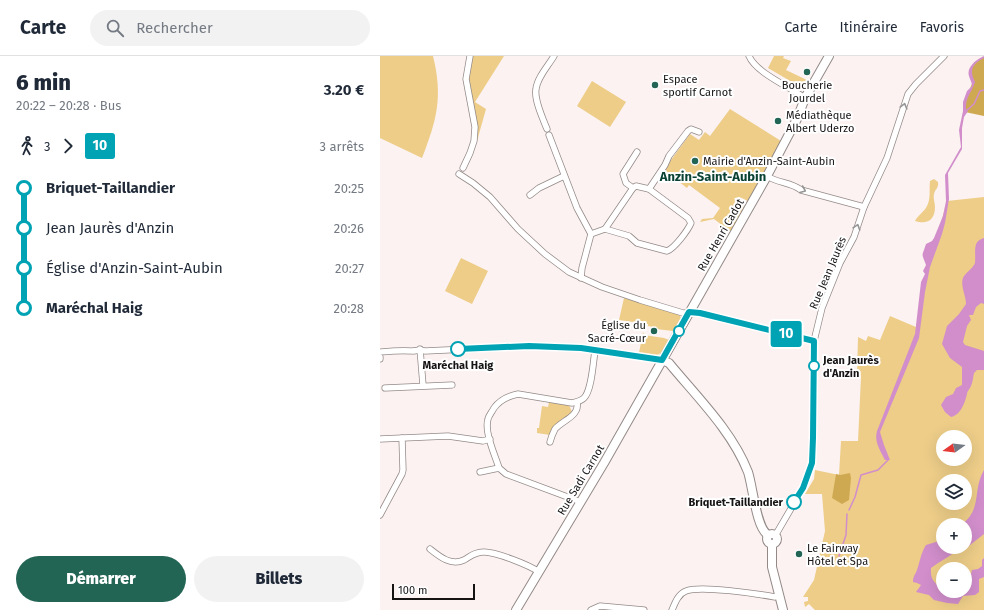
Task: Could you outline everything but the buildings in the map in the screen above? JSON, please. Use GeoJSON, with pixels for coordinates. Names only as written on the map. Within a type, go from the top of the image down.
{"type":"FeatureCollection","features":[{"type":"Feature","properties":{"kind":"main road","name":"Rue Henri Cadot"},"geometry":{"type":"LineString","coordinates":[[662,360],[767,176],[799,115],[805,98],[829,56]]}},
{"type":"Feature","properties":{"kind":"main road","name":"Rue Sadi Carnot"},"geometry":{"type":"LineString","coordinates":[[516,610],[581,502],[662,360]]}},
{"type":"Feature","properties":{"kind":"main road"},"geometry":{"type":"LineString","coordinates":[[662,360],[669,363],[730,437],[741,457],[748,474],[761,527],[777,538],[776,542],[772,545],[772,567],[783,610]]}},
{"type":"Feature","properties":{"kind":"street"},"geometry":{"type":"LineString","coordinates":[[463,168],[474,141],[475,126],[466,79],[470,56]]}},
{"type":"Feature","properties":{"kind":"street"},"geometry":{"type":"LineString","coordinates":[[547,129],[535,94],[538,82],[554,56]]}},
{"type":"Feature","properties":{"kind":"street"},"geometry":{"type":"LineString","coordinates":[[749,56],[752,63],[762,71],[805,98]]}},
{"type":"Feature","properties":{"kind":"street","name":"Rue Jean Jaurès"},"geometry":{"type":"LineString","coordinates":[[772,536],[803,488],[812,463],[814,341],[822,308],[840,263],[854,237],[864,207],[887,158],[908,94],[919,80],[944,56]]}},
{"type":"Feature","properties":{"kind":"street"},"geometry":{"type":"LineString","coordinates":[[649,188],[666,165],[669,156],[688,131],[691,129],[699,132]]}},
{"type":"Feature","properties":{"kind":"street"},"geometry":{"type":"LineString","coordinates":[[549,135],[577,208],[591,234],[582,268],[581,278]]}},
{"type":"Feature","properties":{"kind":"street"},"geometry":{"type":"LineString","coordinates":[[633,188],[626,183],[623,174],[637,152]]}},
{"type":"Feature","properties":{"kind":"street"},"geometry":{"type":"LineString","coordinates":[[459,174],[490,197],[518,230],[545,254],[569,272],[581,278],[602,287],[683,313],[700,313],[814,341]]}},
{"type":"Feature","properties":{"kind":"street"},"geometry":{"type":"LineString","coordinates":[[530,195],[539,188],[564,176]]}},
{"type":"Feature","properties":{"kind":"street"},"geometry":{"type":"LineString","coordinates":[[767,176],[773,180],[797,187],[801,190],[864,207]]}},
{"type":"Feature","properties":{"kind":"street"},"geometry":{"type":"LineString","coordinates":[[591,234],[605,229],[629,236],[637,244],[668,252],[691,223],[688,218],[649,188],[636,186],[633,188],[605,229]]}},
{"type":"Feature","properties":{"kind":"street"},"geometry":{"type":"LineString","coordinates":[[380,352],[529,346],[581,348],[662,360]]}},
{"type":"Feature","properties":{"kind":"street"},"geometry":{"type":"LineString","coordinates":[[420,350],[422,385]]}},
{"type":"Feature","properties":{"kind":"street"},"geometry":{"type":"LineString","coordinates":[[581,502],[506,474],[499,468],[487,426],[489,415],[496,405],[503,399],[511,396],[518,394],[550,400],[577,402],[584,398],[589,387],[595,351]]}},
{"type":"Feature","properties":{"kind":"street"},"geometry":{"type":"LineString","coordinates":[[385,388],[452,384]]}},
{"type":"Feature","properties":{"kind":"street"},"geometry":{"type":"LineString","coordinates":[[550,442],[556,429],[576,412],[578,407],[577,402]]}},
{"type":"Feature","properties":{"kind":"street"},"geometry":{"type":"LineString","coordinates":[[380,439],[448,436],[483,441],[490,439]]}},
{"type":"Feature","properties":{"kind":"street"},"geometry":{"type":"LineString","coordinates":[[380,515],[402,474],[402,438]]}},
{"type":"Feature","properties":{"kind":"street"},"geometry":{"type":"LineString","coordinates":[[480,472],[499,468]]}},
{"type":"Feature","properties":{"kind":"street"},"geometry":{"type":"LineString","coordinates":[[430,549],[440,557],[455,562],[464,560],[472,554],[483,552],[492,553],[527,565],[538,572]]}},
{"type":"Feature","properties":{"kind":"street"},"geometry":{"type":"LineString","coordinates":[[672,610],[675,601],[687,590],[699,589],[775,597],[778,595]]}},
{"type":"Feature","properties":{"kind":"street"},"geometry":{"type":"LineString","coordinates":[[591,610],[600,606],[644,610]]}},
{"type":"Feature","properties":{"kind":"shaded area"},"geometry":{"type":"Polygon","coordinates":[[[380,56],[433,56],[438,84],[437,108],[435,119],[422,158],[380,138],[380,56]]]}},
{"type":"Feature","properties":{"kind":"shaded area"},"geometry":{"type":"Polygon","coordinates":[[[470,56],[504,56],[475,102],[486,109],[477,141],[474,141],[466,73],[470,56]]]}},
{"type":"Feature","properties":{"kind":"shaded area"},"geometry":{"type":"Polygon","coordinates":[[[774,56],[784,56],[783,58],[791,61],[786,70],[809,81],[808,84],[799,89],[797,88],[797,85],[768,68],[774,56]]]}},
{"type":"Feature","properties":{"kind":"shaded area"},"geometry":{"type":"Polygon","coordinates":[[[984,56],[984,58],[974,65],[972,71],[975,82],[966,105],[966,109],[968,111],[964,117],[962,128],[962,149],[948,173],[949,199],[945,223],[930,267],[919,338],[880,432],[890,460],[885,460],[879,449],[876,435],[915,334],[921,282],[925,274],[923,271],[926,265],[923,253],[926,244],[934,238],[943,216],[946,201],[945,175],[961,147],[959,130],[963,111],[963,102],[967,91],[972,86],[968,73],[975,61],[984,56]]]}},
{"type":"Feature","properties":{"kind":"shaded area"},"geometry":{"type":"Polygon","coordinates":[[[984,57],[984,116],[965,112],[965,102],[973,81],[970,77],[971,69],[975,62],[984,57]]]}},
{"type":"Feature","properties":{"kind":"shaded area"},"geometry":{"type":"Polygon","coordinates":[[[592,81],[626,102],[610,127],[577,106],[592,81]]]}},
{"type":"Feature","properties":{"kind":"shaded area"},"geometry":{"type":"Polygon","coordinates":[[[730,109],[781,141],[749,202],[742,198],[734,198],[737,203],[745,208],[731,232],[714,219],[700,222],[702,219],[713,218],[720,208],[689,185],[687,188],[665,171],[690,134],[699,140],[705,132],[710,136],[730,109]]]}},
{"type":"Feature","properties":{"kind":"shaded area"},"geometry":{"type":"Polygon","coordinates":[[[934,179],[938,182],[938,184],[934,192],[934,215],[927,222],[915,221],[927,206],[930,181],[934,179]]]}},
{"type":"Feature","properties":{"kind":"shaded area"},"geometry":{"type":"Polygon","coordinates":[[[984,197],[984,610],[815,610],[809,604],[805,607],[804,602],[808,601],[808,597],[803,597],[814,580],[825,531],[822,494],[805,494],[814,479],[815,470],[839,475],[841,441],[858,441],[861,377],[857,376],[858,337],[866,341],[868,336],[880,340],[890,316],[916,327],[935,243],[947,201],[984,197]]]}},
{"type":"Feature","properties":{"kind":"shaded area"},"geometry":{"type":"Polygon","coordinates":[[[984,238],[984,304],[981,303],[976,307],[973,315],[969,315],[971,320],[967,326],[963,342],[965,345],[984,351],[984,370],[977,370],[974,373],[971,387],[967,392],[962,408],[957,414],[951,417],[945,412],[941,405],[946,397],[953,394],[956,388],[962,385],[962,367],[950,358],[942,344],[947,326],[959,314],[966,304],[962,282],[964,276],[975,263],[976,244],[980,239],[984,238]]]}},
{"type":"Feature","properties":{"kind":"shaded area"},"geometry":{"type":"Polygon","coordinates":[[[461,258],[488,271],[472,304],[445,291],[461,258]]]}},
{"type":"Feature","properties":{"kind":"shaded area"},"geometry":{"type":"Polygon","coordinates":[[[624,298],[679,314],[681,318],[673,331],[656,329],[648,326],[648,324],[619,320],[624,298]]]}},
{"type":"Feature","properties":{"kind":"shaded area"},"geometry":{"type":"Polygon","coordinates":[[[643,332],[644,335],[669,340],[661,353],[657,355],[639,353],[643,332]]]}},
{"type":"Feature","properties":{"kind":"shaded area"},"geometry":{"type":"Polygon","coordinates":[[[549,402],[569,405],[572,412],[550,435],[537,433],[542,406],[548,407],[549,402]]]}},
{"type":"Feature","properties":{"kind":"shaded area"},"geometry":{"type":"Polygon","coordinates":[[[984,470],[984,534],[972,544],[972,518],[969,518],[975,506],[980,477],[984,470]]]}},
{"type":"Feature","properties":{"kind":"shaded area"},"geometry":{"type":"Polygon","coordinates":[[[850,473],[849,500],[842,504],[832,498],[836,474],[840,475],[850,473]]]}},
{"type":"Feature","properties":{"kind":"shaded area"},"geometry":{"type":"Polygon","coordinates":[[[936,542],[936,554],[952,554],[940,562],[936,562],[936,565],[931,568],[931,576],[936,583],[936,598],[962,598],[958,604],[934,600],[929,595],[916,592],[921,585],[913,582],[913,578],[926,545],[936,542]]]}},
{"type":"Feature","properties":{"kind":"shaded area"},"geometry":{"type":"Polygon","coordinates":[[[984,558],[984,577],[979,579],[979,592],[972,595],[972,570],[978,569],[982,566],[982,560],[984,558]]]}},
{"type":"Feature","properties":{"kind":"waterway"},"geometry":{"type":"LineString","coordinates":[[966,111],[974,104],[980,91],[984,90]]}},
{"type":"Feature","properties":{"kind":"waterway"},"geometry":{"type":"LineString","coordinates":[[849,510],[855,497],[861,475],[878,470],[888,460],[887,458]]}},
{"type":"Feature","properties":{"kind":"waterway"},"geometry":{"type":"LineString","coordinates":[[839,556],[846,535],[847,514]]}},
{"type":"Feature","properties":{"kind":"bus line","name":"10"},"geometry":{"type":"LineString","coordinates":[[458,349],[529,346],[581,348],[662,360],[689,312],[700,313],[814,341],[812,463],[803,488],[794,502]]}},
{"type":"Feature","properties":{"kind":"place","name":"Boucherie Jourdel"},"geometry":{"type":"Point","coordinates":[807,72]}},
{"type":"Feature","properties":{"kind":"place","name":"Espace sportif Carnot"},"geometry":{"type":"Point","coordinates":[655,85]}},
{"type":"Feature","properties":{"kind":"place","name":"Médiathèque Albert Uderzo"},"geometry":{"type":"Point","coordinates":[778,121]}},
{"type":"Feature","properties":{"kind":"place","name":"Mairie d'Anzin-Saint-Aubin"},"geometry":{"type":"Point","coordinates":[695,161]}},
{"type":"Feature","properties":{"kind":"place","name":"Église du Sacré-Cœur"},"geometry":{"type":"Point","coordinates":[654,331]}},
{"type":"Feature","properties":{"kind":"place","name":"Maréchal Haig"},"geometry":{"type":"Point","coordinates":[458,349]}},
{"type":"Feature","properties":{"kind":"place","name":"Jean Jaurès d'Anzin"},"geometry":{"type":"Point","coordinates":[814,366]}},
{"type":"Feature","properties":{"kind":"place","name":"Briquet-Taillandier"},"geometry":{"type":"Point","coordinates":[794,502]}},
{"type":"Feature","properties":{"kind":"place","name":"Le Fairway Hôtel et Spa"},"geometry":{"type":"Point","coordinates":[799,554]}},
{"type":"Feature","properties":{"kind":"district","name":"Anzin-Saint-Aubin"},"geometry":{"type":"Point","coordinates":[713,176]}}]}
